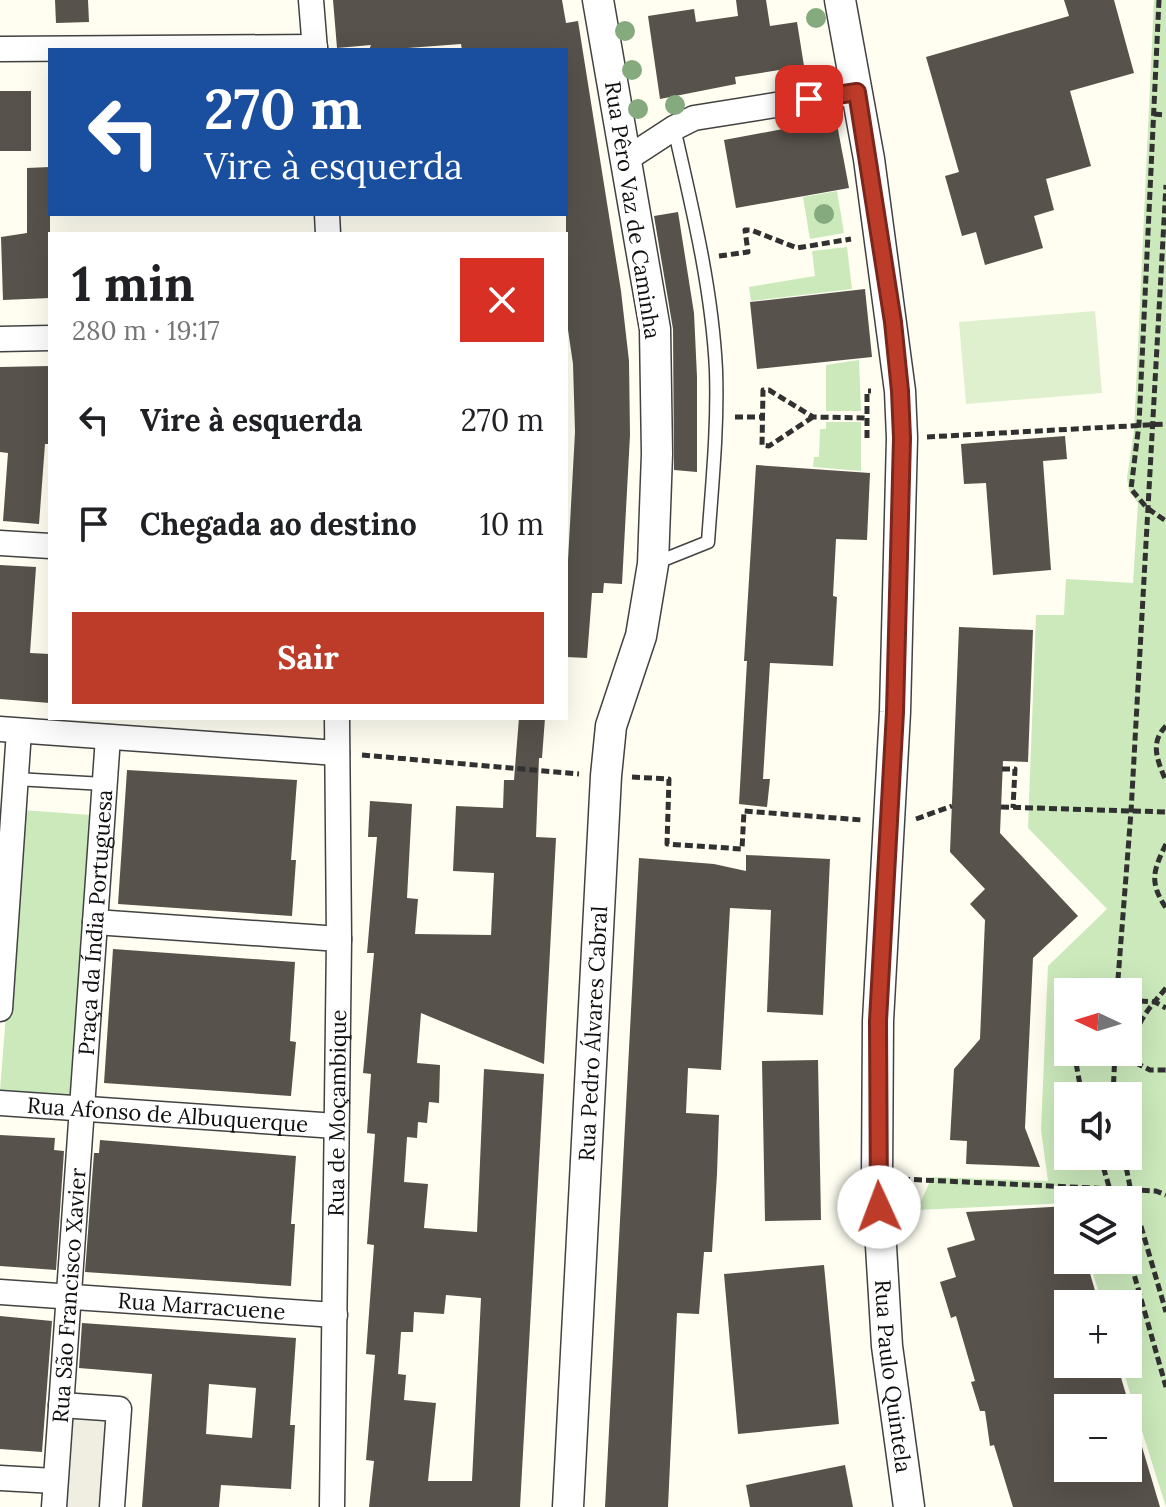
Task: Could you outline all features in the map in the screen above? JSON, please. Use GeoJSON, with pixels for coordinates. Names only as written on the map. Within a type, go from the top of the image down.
{"type":"FeatureCollection","features":[{"type":"Feature","properties":{"kind":"street"},"geometry":{"type":"LineString","coordinates":[[311,0],[315,48]]}},
{"type":"Feature","properties":{"kind":"street","name":"Rua Pêro Vaz de Caminha"},"geometry":{"type":"LineString","coordinates":[[598,0],[655,329],[657,454],[653,564]]}},
{"type":"Feature","properties":{"kind":"street","name":"Rua Paulo Quintela"},"geometry":{"type":"LineString","coordinates":[[840,0],[871,171],[900,391],[902,438],[895,712],[878,1021],[877,1179],[887,1346],[909,1507]]}},
{"type":"Feature","properties":{"kind":"street"},"geometry":{"type":"LineString","coordinates":[[0,49],[48,49]]}},
{"type":"Feature","properties":{"kind":"street"},"geometry":{"type":"LineString","coordinates":[[625,160],[694,118],[857,92]]}},
{"type":"Feature","properties":{"kind":"street"},"geometry":{"type":"LineString","coordinates":[[0,339],[48,338]]}},
{"type":"Feature","properties":{"kind":"street"},"geometry":{"type":"LineString","coordinates":[[0,543],[48,546]]}},
{"type":"Feature","properties":{"kind":"street","name":"Rua Pedro Álvares Cabral"},"geometry":{"type":"LineString","coordinates":[[568,1507],[606,776],[611,726],[641,636],[653,564]]}},
{"type":"Feature","properties":{"kind":"street","name":"Rua de Moçambique"},"geometry":{"type":"LineString","coordinates":[[332,1507],[339,939],[337,720]]}},
{"type":"Feature","properties":{"kind":"street"},"geometry":{"type":"LineString","coordinates":[[0,1009],[16,779],[10,730],[337,753]]}},
{"type":"Feature","properties":{"kind":"street","name":"Praça da Índia Portuguesa"},"geometry":{"type":"LineString","coordinates":[[82,1108],[108,737]]}},
{"type":"Feature","properties":{"kind":"street"},"geometry":{"type":"LineString","coordinates":[[95,922],[339,939]]}},
{"type":"Feature","properties":{"kind":"street","name":"Rua Afonso de Albuquerque"},"geometry":{"type":"LineString","coordinates":[[0,1103],[336,1126]]}},
{"type":"Feature","properties":{"kind":"street","name":"Rua São Francisco Xavier"},"geometry":{"type":"LineString","coordinates":[[54,1507],[82,1108]]}},
{"type":"Feature","properties":{"kind":"street","name":"Rua Marracuene"},"geometry":{"type":"LineString","coordinates":[[0,1292],[335,1315]]}},
{"type":"Feature","properties":{"kind":"street"},"geometry":{"type":"LineString","coordinates":[[61,1405],[119,1409],[112,1507]]}},
{"type":"Feature","properties":{"kind":"street"},"geometry":{"type":"LineString","coordinates":[[0,1478],[55,1481]]}},
{"type":"Feature","properties":{"kind":"lane"},"geometry":{"type":"LineString","coordinates":[[653,564],[708,542],[717,417],[716,367],[703,258],[674,128]]}},
{"type":"Feature","properties":{"kind":"lane"},"geometry":{"type":"LineString","coordinates":[[16,779],[104,784]]}},
{"type":"Feature","properties":{"kind":"path"},"geometry":{"type":"LineString","coordinates":[[1159,0],[1139,424],[1131,489],[1147,508],[1166,521]]}},
{"type":"Feature","properties":{"kind":"path"},"geometry":{"type":"LineString","coordinates":[[1154,114],[1166,115]]}},
{"type":"Feature","properties":{"kind":"path"},"geometry":{"type":"LineString","coordinates":[[1118,978],[1131,812],[1166,185]]}},
{"type":"Feature","properties":{"kind":"path"},"geometry":{"type":"LineString","coordinates":[[703,258],[748,252],[745,230],[797,248],[851,239]]}},
{"type":"Feature","properties":{"kind":"path"},"geometry":{"type":"LineString","coordinates":[[813,417],[769,446],[762,445],[763,390],[769,390],[813,417],[867,418]]}},
{"type":"Feature","properties":{"kind":"path"},"geometry":{"type":"LineString","coordinates":[[867,399],[867,438]]}},
{"type":"Feature","properties":{"kind":"path"},"geometry":{"type":"LineString","coordinates":[[717,417],[762,417]]}},
{"type":"Feature","properties":{"kind":"path"},"geometry":{"type":"LineString","coordinates":[[918,438],[1166,424]]}},
{"type":"Feature","properties":{"kind":"path"},"geometry":{"type":"LineString","coordinates":[[1166,726],[1160,732],[1155,755],[1166,781]]}},
{"type":"Feature","properties":{"kind":"path"},"geometry":{"type":"LineString","coordinates":[[337,753],[584,774]]}},
{"type":"Feature","properties":{"kind":"path"},"geometry":{"type":"LineString","coordinates":[[1002,769],[1015,769],[1013,808]]}},
{"type":"Feature","properties":{"kind":"path"},"geometry":{"type":"LineString","coordinates":[[628,777],[669,779],[667,844],[742,849],[744,811],[906,822],[952,806]]}},
{"type":"Feature","properties":{"kind":"path"},"geometry":{"type":"LineString","coordinates":[[1001,807],[1166,812]]}},
{"type":"Feature","properties":{"kind":"path"},"geometry":{"type":"LineString","coordinates":[[1166,844],[1155,866],[1154,878],[1155,891],[1166,908]]}},
{"type":"Feature","properties":{"kind":"path"},"geometry":{"type":"LineString","coordinates":[[1166,988],[1133,1035],[1136,1063],[1150,1070],[1166,1070]]}},
{"type":"Feature","properties":{"kind":"path"},"geometry":{"type":"LineString","coordinates":[[1142,1001],[1155,1002],[1166,1008]]}},
{"type":"Feature","properties":{"kind":"path"},"geometry":{"type":"LineString","coordinates":[[877,1179],[1054,1187]]}},
{"type":"Feature","properties":{"kind":"path"},"geometry":{"type":"LineString","coordinates":[[1142,1192],[1156,1191],[1166,1195]]}},
{"type":"Feature","properties":{"kind":"path"},"geometry":{"type":"LineString","coordinates":[[1142,1230],[1166,1312]]}},
{"type":"Feature","properties":{"kind":"path"},"geometry":{"type":"LineString","coordinates":[[1134,1274],[1166,1387]]}},
{"type":"Feature","properties":{"kind":"green space"},"geometry":{"type":"Polygon","coordinates":[[[1154,0],[1166,0],[1166,1507],[1142,1431],[1142,1394],[1130,1394],[1125,1378],[1142,1378],[1142,1290],[1098,1290],[1093,1274],[1142,1274],[1142,1186],[1054,1186],[1054,1204],[917,1210],[932,1177],[1048,1181],[1041,1130],[1048,966],[1107,909],[1028,828],[1036,615],[1064,615],[1066,579],[1133,583],[1138,503],[1129,491],[1127,478],[1134,431],[1154,0]]]}},
{"type":"Feature","properties":{"kind":"green space"},"geometry":{"type":"Polygon","coordinates":[[[837,191],[844,233],[810,239],[803,197],[837,191]]]}},
{"type":"Feature","properties":{"kind":"green space"},"geometry":{"type":"Polygon","coordinates":[[[847,247],[852,289],[751,301],[749,287],[815,276],[812,251],[847,247]]]}},
{"type":"Feature","properties":{"kind":"green space"},"geometry":{"type":"Polygon","coordinates":[[[1095,311],[1102,393],[966,404],[959,322],[1095,311]]]}},
{"type":"Feature","properties":{"kind":"green space"},"geometry":{"type":"Polygon","coordinates":[[[859,360],[861,411],[826,411],[826,365],[859,360]]]}},
{"type":"Feature","properties":{"kind":"green space"},"geometry":{"type":"Polygon","coordinates":[[[826,422],[861,422],[861,471],[813,467],[814,457],[819,457],[820,429],[826,429],[826,422]]]}},
{"type":"Feature","properties":{"kind":"green space"},"geometry":{"type":"Polygon","coordinates":[[[22,810],[91,815],[70,1096],[0,1091],[22,810]]]}},
{"type":"Feature","properties":{"kind":"shaded area"},"geometry":{"type":"Polygon","coordinates":[[[73,1392],[129,1396],[121,1507],[64,1507],[73,1392]]]}},
{"type":"Feature","properties":{"kind":"building"},"geometry":{"type":"Polygon","coordinates":[[[55,0],[88,0],[89,22],[56,23],[55,0]]]}},
{"type":"Feature","properties":{"kind":"building"},"geometry":{"type":"Polygon","coordinates":[[[333,0],[562,0],[566,23],[578,21],[621,291],[629,361],[630,435],[622,584],[604,583],[603,593],[592,593],[587,658],[568,657],[568,560],[575,432],[566,232],[568,48],[462,48],[461,44],[337,48],[333,0]]]}},
{"type":"Feature","properties":{"kind":"building"},"geometry":{"type":"Polygon","coordinates":[[[736,0],[766,0],[770,26],[797,22],[804,66],[735,77],[736,84],[660,99],[648,16],[694,9],[696,22],[738,16],[736,0]]]}},
{"type":"Feature","properties":{"kind":"building"},"geometry":{"type":"Polygon","coordinates":[[[1064,0],[1114,0],[1134,73],[1070,91],[1091,166],[1046,179],[1054,210],[1034,216],[1043,248],[985,265],[976,232],[962,236],[945,176],[959,172],[926,57],[1069,16],[1064,0]]]}},
{"type":"Feature","properties":{"kind":"building"},"geometry":{"type":"Polygon","coordinates":[[[0,91],[31,91],[31,151],[0,151],[0,91]]]}},
{"type":"Feature","properties":{"kind":"building"},"geometry":{"type":"Polygon","coordinates":[[[836,119],[849,188],[736,208],[724,140],[836,119]]]}},
{"type":"Feature","properties":{"kind":"building"},"geometry":{"type":"Polygon","coordinates":[[[48,167],[48,298],[3,300],[1,237],[27,233],[27,168],[48,167]]]}},
{"type":"Feature","properties":{"kind":"building"},"geometry":{"type":"Polygon","coordinates":[[[678,212],[694,313],[697,472],[674,470],[673,329],[654,216],[678,212]]]}},
{"type":"Feature","properties":{"kind":"building"},"geometry":{"type":"Polygon","coordinates":[[[865,289],[872,357],[757,369],[750,302],[865,289]]]}},
{"type":"Feature","properties":{"kind":"building"},"geometry":{"type":"Polygon","coordinates":[[[48,366],[48,444],[45,444],[39,524],[3,521],[8,453],[0,452],[0,367],[48,366]]]}},
{"type":"Feature","properties":{"kind":"building"},"geometry":{"type":"Polygon","coordinates":[[[1065,436],[1067,459],[1043,461],[1051,570],[993,575],[986,483],[964,484],[961,444],[1065,436]]]}},
{"type":"Feature","properties":{"kind":"building"},"geometry":{"type":"Polygon","coordinates":[[[756,465],[870,473],[867,540],[836,539],[833,666],[770,663],[763,779],[770,779],[767,807],[739,804],[756,465]]]}},
{"type":"Feature","properties":{"kind":"building"},"geometry":{"type":"Polygon","coordinates":[[[0,565],[36,567],[30,653],[48,654],[48,703],[0,699],[0,565]]]}},
{"type":"Feature","properties":{"kind":"building"},"geometry":{"type":"Polygon","coordinates":[[[959,627],[1033,630],[1028,762],[1003,761],[1000,833],[1078,916],[1033,958],[1025,1128],[1040,1167],[966,1164],[967,1141],[950,1140],[954,1069],[980,1039],[985,920],[970,904],[985,889],[950,852],[959,627]]]}},
{"type":"Feature","properties":{"kind":"building"},"geometry":{"type":"Polygon","coordinates":[[[519,720],[545,720],[542,758],[539,758],[536,837],[556,838],[544,1064],[421,1013],[417,1063],[440,1065],[439,1103],[429,1102],[427,1123],[418,1122],[417,1138],[407,1137],[404,1182],[428,1184],[424,1228],[477,1232],[484,1069],[544,1074],[520,1507],[369,1507],[374,1461],[366,1460],[375,1355],[366,1354],[374,1245],[367,1244],[375,1134],[367,1133],[371,1074],[363,1073],[374,953],[367,953],[377,837],[368,837],[370,801],[412,804],[407,898],[418,899],[415,934],[491,935],[494,873],[453,871],[456,806],[503,808],[504,780],[514,780],[519,720]],[[446,1295],[444,1314],[414,1312],[413,1332],[401,1332],[398,1374],[406,1375],[404,1400],[436,1403],[428,1481],[472,1481],[481,1298],[446,1295]]]}},
{"type":"Feature","properties":{"kind":"building"},"geometry":{"type":"Polygon","coordinates":[[[127,770],[297,780],[291,860],[296,860],[292,916],[118,904],[127,770]]]}},
{"type":"Feature","properties":{"kind":"building"},"geometry":{"type":"Polygon","coordinates":[[[746,855],[830,859],[823,1015],[767,1012],[771,910],[730,908],[721,1070],[688,1068],[686,1113],[719,1115],[717,1174],[712,1252],[704,1252],[699,1314],[677,1313],[668,1507],[605,1507],[639,858],[714,864],[746,871],[746,855]]]}},
{"type":"Feature","properties":{"kind":"building"},"geometry":{"type":"Polygon","coordinates":[[[113,949],[295,962],[290,1041],[296,1042],[291,1096],[104,1083],[113,949]]]}},
{"type":"Feature","properties":{"kind":"building"},"geometry":{"type":"Polygon","coordinates":[[[818,1060],[821,1220],[765,1221],[762,1061],[818,1060]]]}},
{"type":"Feature","properties":{"kind":"building"},"geometry":{"type":"Polygon","coordinates":[[[0,1135],[55,1138],[54,1150],[64,1151],[56,1270],[0,1266],[0,1135]]]}},
{"type":"Feature","properties":{"kind":"building"},"geometry":{"type":"Polygon","coordinates":[[[100,1140],[296,1156],[291,1286],[85,1272],[94,1153],[99,1153],[100,1140]]]}},
{"type":"Feature","properties":{"kind":"building"},"geometry":{"type":"Polygon","coordinates":[[[1054,1207],[1054,1274],[1090,1274],[1095,1290],[1054,1290],[1054,1378],[1121,1378],[1126,1394],[1054,1394],[1054,1482],[1142,1482],[1142,1447],[1160,1507],[1013,1507],[994,1445],[990,1446],[985,1411],[980,1411],[971,1382],[975,1381],[956,1316],[951,1318],[940,1282],[956,1277],[947,1248],[975,1240],[966,1212],[1054,1207]]]}},
{"type":"Feature","properties":{"kind":"building"},"geometry":{"type":"Polygon","coordinates":[[[824,1265],[839,1424],[738,1434],[724,1274],[824,1265]]]}},
{"type":"Feature","properties":{"kind":"building"},"geometry":{"type":"Polygon","coordinates":[[[0,1316],[52,1321],[42,1452],[0,1449],[0,1316]]]}},
{"type":"Feature","properties":{"kind":"building"},"geometry":{"type":"Polygon","coordinates":[[[82,1323],[296,1338],[290,1425],[295,1425],[291,1489],[221,1485],[219,1507],[142,1507],[152,1374],[79,1368],[82,1323]],[[209,1384],[206,1434],[252,1438],[256,1388],[209,1384]]]}},
{"type":"Feature","properties":{"kind":"building"},"geometry":{"type":"Polygon","coordinates":[[[845,1465],[853,1507],[750,1507],[746,1485],[845,1465]]]}},
{"type":"Feature","properties":{"kind":"route"},"geometry":{"type":"LineString","coordinates":[[809,99],[857,92],[893,322],[900,391],[902,438],[895,712],[878,1021],[879,1207]]}}]}
